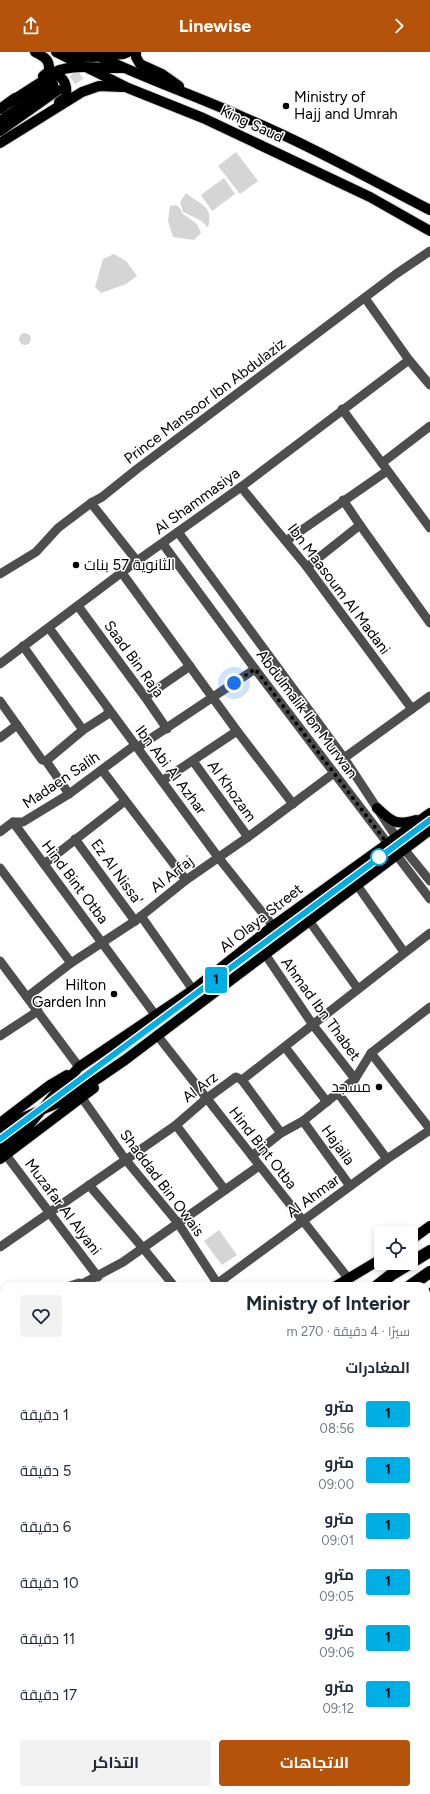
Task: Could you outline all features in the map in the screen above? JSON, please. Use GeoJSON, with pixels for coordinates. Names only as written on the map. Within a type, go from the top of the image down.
{"type":"FeatureCollection","features":[{"type":"Feature","properties":{"kind":"highway"},"geometry":{"type":"LineString","coordinates":[[379,1282],[430,1252]]}},
{"type":"Feature","properties":{"kind":"highway"},"geometry":{"type":"LineString","coordinates":[[416,1282],[430,1272]]}},
{"type":"Feature","properties":{"kind":"highway"},"geometry":{"type":"LineString","coordinates":[[382,1282],[391,1275]]}},
{"type":"Feature","properties":{"kind":"main road"},"geometry":{"type":"LineString","coordinates":[[10,102],[49,71],[50,63],[45,57],[35,52]]}},
{"type":"Feature","properties":{"kind":"main road"},"geometry":{"type":"LineString","coordinates":[[60,54],[93,58],[128,52]]}},
{"type":"Feature","properties":{"kind":"main road"},"geometry":{"type":"LineString","coordinates":[[136,52],[136,57],[140,64],[162,74],[192,96]]}},
{"type":"Feature","properties":{"kind":"main road","name":"King Saud"},"geometry":{"type":"LineString","coordinates":[[60,54],[128,88],[203,118],[356,190],[430,231]]}},
{"type":"Feature","properties":{"kind":"main road"},"geometry":{"type":"LineString","coordinates":[[0,109],[57,69],[87,68],[103,57]]}},
{"type":"Feature","properties":{"kind":"main road"},"geometry":{"type":"LineString","coordinates":[[103,57],[109,73],[128,88]]}},
{"type":"Feature","properties":{"kind":"main road","name":"King Saud"},"geometry":{"type":"LineString","coordinates":[[103,57],[123,68],[305,144],[430,210]]}},
{"type":"Feature","properties":{"kind":"main road"},"geometry":{"type":"LineString","coordinates":[[10,102],[49,77],[58,75],[66,83],[66,97],[25,126]]}},
{"type":"Feature","properties":{"kind":"main road"},"geometry":{"type":"LineString","coordinates":[[0,143],[25,126],[82,92],[99,86],[128,88]]}},
{"type":"Feature","properties":{"kind":"main road"},"geometry":{"type":"LineString","coordinates":[[0,121],[56,87],[0,131]]}},
{"type":"Feature","properties":{"kind":"main road"},"geometry":{"type":"LineString","coordinates":[[377,808],[390,820],[396,823],[405,823],[426,815]]}},
{"type":"Feature","properties":{"kind":"main road","name":"Al Olaya Street"},"geometry":{"type":"LineString","coordinates":[[2,1155],[79,1067],[194,990],[273,926],[426,815]]}},
{"type":"Feature","properties":{"kind":"main road","name":"Al Olaya Street"},"geometry":{"type":"LineString","coordinates":[[0,1133],[14,1122],[68,1098],[125,1060],[265,954],[310,922],[430,830]]}},
{"type":"Feature","properties":{"kind":"main road"},"geometry":{"type":"LineString","coordinates":[[2,1155],[82,1098],[125,1060]]}},
{"type":"Feature","properties":{"kind":"main road"},"geometry":{"type":"LineString","coordinates":[[0,1123],[50,1085],[79,1067]]}},
{"type":"Feature","properties":{"kind":"main road"},"geometry":{"type":"LineString","coordinates":[[418,1235],[430,1226]]}},
{"type":"Feature","properties":{"kind":"main road"},"geometry":{"type":"LineString","coordinates":[[342,1282],[374,1263]]}},
{"type":"Feature","properties":{"kind":"street","name":"Prince Mansoor Ibn Abdulaziz"},"geometry":{"type":"LineString","coordinates":[[0,574],[36,552],[58,528],[91,503],[102,497],[365,298],[430,251]]}},
{"type":"Feature","properties":{"kind":"street"},"geometry":{"type":"LineString","coordinates":[[365,298],[409,360],[430,385]]}},
{"type":"Feature","properties":{"kind":"street","name":"Al Shammasiya"},"geometry":{"type":"LineString","coordinates":[[0,664],[137,561],[241,487],[342,409],[409,360]]}},
{"type":"Feature","properties":{"kind":"street"},"geometry":{"type":"LineString","coordinates":[[342,409],[430,528]]}},
{"type":"Feature","properties":{"kind":"street"},"geometry":{"type":"LineString","coordinates":[[382,463],[430,426]]}},
{"type":"Feature","properties":{"kind":"street"},"geometry":{"type":"LineString","coordinates":[[286,541],[342,500],[387,471]]}},
{"type":"Feature","properties":{"kind":"street","name":"Ibn Maasoum Al Madani"},"geometry":{"type":"LineString","coordinates":[[241,487],[307,567],[412,709]]}},
{"type":"Feature","properties":{"kind":"street"},"geometry":{"type":"LineString","coordinates":[[342,500],[430,622]]}},
{"type":"Feature","properties":{"kind":"street"},"geometry":{"type":"LineString","coordinates":[[91,503],[137,561]]}},
{"type":"Feature","properties":{"kind":"street"},"geometry":{"type":"LineString","coordinates":[[307,567],[360,525]]}},
{"type":"Feature","properties":{"kind":"street","name":"Abdulmalik Ibn Murwan"},"geometry":{"type":"LineString","coordinates":[[178,532],[342,756],[396,837],[400,852],[430,899]]}},
{"type":"Feature","properties":{"kind":"street","name":"Abdulmalik Ibn Murwan"},"geometry":{"type":"LineString","coordinates":[[162,544],[387,843],[400,852],[430,881]]}},
{"type":"Feature","properties":{"kind":"street"},"geometry":{"type":"LineString","coordinates":[[122,573],[237,731],[293,804]]}},
{"type":"Feature","properties":{"kind":"street","name":"Saad Bin Raja"},"geometry":{"type":"LineString","coordinates":[[78,606],[145,697],[167,730]]}},
{"type":"Feature","properties":{"kind":"street","name":"Ibn Abi Al Azhar"},"geometry":{"type":"LineString","coordinates":[[49,628],[218,857],[273,926]]}},
{"type":"Feature","properties":{"kind":"street"},"geometry":{"type":"LineString","coordinates":[[23,646],[83,730]]}},
{"type":"Feature","properties":{"kind":"street"},"geometry":{"type":"LineString","coordinates":[[145,697],[190,666]]}},
{"type":"Feature","properties":{"kind":"street","name":"Madaen Salih"},"geometry":{"type":"LineString","coordinates":[[0,832],[13,822],[23,822],[69,794],[137,746],[167,730],[255,669]]}},
{"type":"Feature","properties":{"kind":"street"},"geometry":{"type":"LineString","coordinates":[[342,756],[430,696]]}},
{"type":"Feature","properties":{"kind":"street"},"geometry":{"type":"LineString","coordinates":[[0,701],[42,760],[46,761],[69,794]]}},
{"type":"Feature","properties":{"kind":"street"},"geometry":{"type":"LineString","coordinates":[[46,761],[83,730],[108,714],[108,708]]}},
{"type":"Feature","properties":{"kind":"street"},"geometry":{"type":"LineString","coordinates":[[0,738],[17,725]]}},
{"type":"Feature","properties":{"kind":"street"},"geometry":{"type":"LineString","coordinates":[[162,781],[237,731]]}},
{"type":"Feature","properties":{"kind":"street","name":"Al Arfaj"},"geometry":{"type":"LineString","coordinates":[[26,997],[71,963],[138,919],[186,880],[293,804],[331,769],[342,765],[342,756]]}},
{"type":"Feature","properties":{"kind":"street","name":"Al Khozam"},"geometry":{"type":"LineString","coordinates":[[193,761],[248,837]]}},
{"type":"Feature","properties":{"kind":"street"},"geometry":{"type":"LineString","coordinates":[[102,770],[186,880]]}},
{"type":"Feature","properties":{"kind":"street"},"geometry":{"type":"LineString","coordinates":[[44,864],[125,801]]}},
{"type":"Feature","properties":{"kind":"street","name":"Hind Bint Otba"},"geometry":{"type":"LineString","coordinates":[[13,822],[156,1016]]}},
{"type":"Feature","properties":{"kind":"street","name":"Ez Al Nissa'"},"geometry":{"type":"LineString","coordinates":[[76,839],[194,990]]}},
{"type":"Feature","properties":{"kind":"street"},"geometry":{"type":"LineString","coordinates":[[1,874],[71,963]]}},
{"type":"Feature","properties":{"kind":"street"},"geometry":{"type":"LineString","coordinates":[[357,885],[404,952]]}},
{"type":"Feature","properties":{"kind":"street"},"geometry":{"type":"LineString","coordinates":[[310,922],[358,989]]}},
{"type":"Feature","properties":{"kind":"street","name":"Al Arz"},"geometry":{"type":"LineString","coordinates":[[0,1246],[176,1124],[236,1077],[242,1080],[430,933]]}},
{"type":"Feature","properties":{"kind":"street","name":"Ahmad Ibn Thabet"},"geometry":{"type":"LineString","coordinates":[[265,954],[313,1025],[355,1079]]}},
{"type":"Feature","properties":{"kind":"street"},"geometry":{"type":"LineString","coordinates":[[0,961],[79,1067]]}},
{"type":"Feature","properties":{"kind":"street"},"geometry":{"type":"LineString","coordinates":[[252,1156],[281,1133],[303,1121],[355,1079],[371,1053],[429,1009]]}},
{"type":"Feature","properties":{"kind":"street"},"geometry":{"type":"LineString","coordinates":[[0,1036],[38,1011]]}},
{"type":"Feature","properties":{"kind":"street","name":"Hind Bint Otba"},"geometry":{"type":"LineString","coordinates":[[157,1035],[348,1278]]}},
{"type":"Feature","properties":{"kind":"street"},"geometry":{"type":"LineString","coordinates":[[284,1047],[327,1102]]}},
{"type":"Feature","properties":{"kind":"street"},"geometry":{"type":"LineString","coordinates":[[371,1053],[430,1130]]}},
{"type":"Feature","properties":{"kind":"street"},"geometry":{"type":"LineString","coordinates":[[242,1080],[281,1133]]}},
{"type":"Feature","properties":{"kind":"street"},"geometry":{"type":"LineString","coordinates":[[338,1093],[387,1159]]}},
{"type":"Feature","properties":{"kind":"street","name":"Shaddad Bin Owais"},"geometry":{"type":"LineString","coordinates":[[82,1098],[125,1159],[178,1223],[215,1282]]}},
{"type":"Feature","properties":{"kind":"street","name":"Hajaila"},"geometry":{"type":"LineString","coordinates":[[303,1121],[350,1186]]}},
{"type":"Feature","properties":{"kind":"street"},"geometry":{"type":"LineString","coordinates":[[176,1124],[226,1190]]}},
{"type":"Feature","properties":{"kind":"street","name":"Al Ahmar"},"geometry":{"type":"LineString","coordinates":[[221,1282],[387,1159],[430,1130]]}},
{"type":"Feature","properties":{"kind":"street","name":"Muzafar Al Alyani"},"geometry":{"type":"LineString","coordinates":[[2,1155],[49,1212],[98,1277]]}},
{"type":"Feature","properties":{"kind":"street"},"geometry":{"type":"LineString","coordinates":[[89,1282],[143,1248],[259,1166]]}},
{"type":"Feature","properties":{"kind":"street"},"geometry":{"type":"LineString","coordinates":[[89,1185],[171,1282]]}},
{"type":"Feature","properties":{"kind":"shaded area"},"geometry":{"type":"Polygon","coordinates":[[[236,152],[258,181],[240,194],[218,166],[236,152]]]}},
{"type":"Feature","properties":{"kind":"shaded area"},"geometry":{"type":"Polygon","coordinates":[[[224,178],[235,194],[212,211],[201,195],[224,178]]]}},
{"type":"Feature","properties":{"kind":"shaded area"},"geometry":{"type":"Polygon","coordinates":[[[186,193],[201,203],[207,210],[209,215],[208,228],[202,221],[183,212],[180,202],[186,193]]]}},
{"type":"Feature","properties":{"kind":"shaded area"},"geometry":{"type":"Polygon","coordinates":[[[176,205],[180,208],[182,213],[197,224],[201,233],[194,240],[173,237],[168,221],[170,206],[176,205]]]}},
{"type":"Feature","properties":{"kind":"shaded area"},"geometry":{"type":"Polygon","coordinates":[[[114,254],[126,261],[137,276],[126,284],[101,293],[95,287],[103,259],[114,254]]]}},
{"type":"Feature","properties":{"kind":"shaded area"},"geometry":{"type":"Polygon","coordinates":[[[27,333],[30,334],[30,344],[23,345],[20,344],[19,337],[20,334],[27,333]]]}},
{"type":"Feature","properties":{"kind":"shaded area"},"geometry":{"type":"Polygon","coordinates":[[[219,1230],[237,1255],[222,1265],[204,1241],[219,1230]]]}},
{"type":"Feature","properties":{"kind":"tunnel"},"geometry":{"type":"LineString","coordinates":[[60,89],[94,65]]}},
{"type":"Feature","properties":{"kind":"metro line","name":"1"},"geometry":{"type":"LineString","coordinates":[[0,1139],[430,820]]}},
{"type":"Feature","properties":{"kind":"place","name":"Ministry of Hajj and Umrah"},"geometry":{"type":"Point","coordinates":[286,106]}},
{"type":"Feature","properties":{"kind":"place","name":"الثانوية 57 بنات"},"geometry":{"type":"Point","coordinates":[76,565]}},
{"type":"Feature","properties":{"kind":"place","name":"Hilton Garden Inn"},"geometry":{"type":"Point","coordinates":[114,994]}},
{"type":"Feature","properties":{"kind":"place","name":"مسجد"},"geometry":{"type":"Point","coordinates":[379,1087]}},
{"type":"Feature","properties":{"kind":"route"},"geometry":{"type":"LineString","coordinates":[[234,683],[255,669],[387,843],[381,848],[379,857]]}}]}
